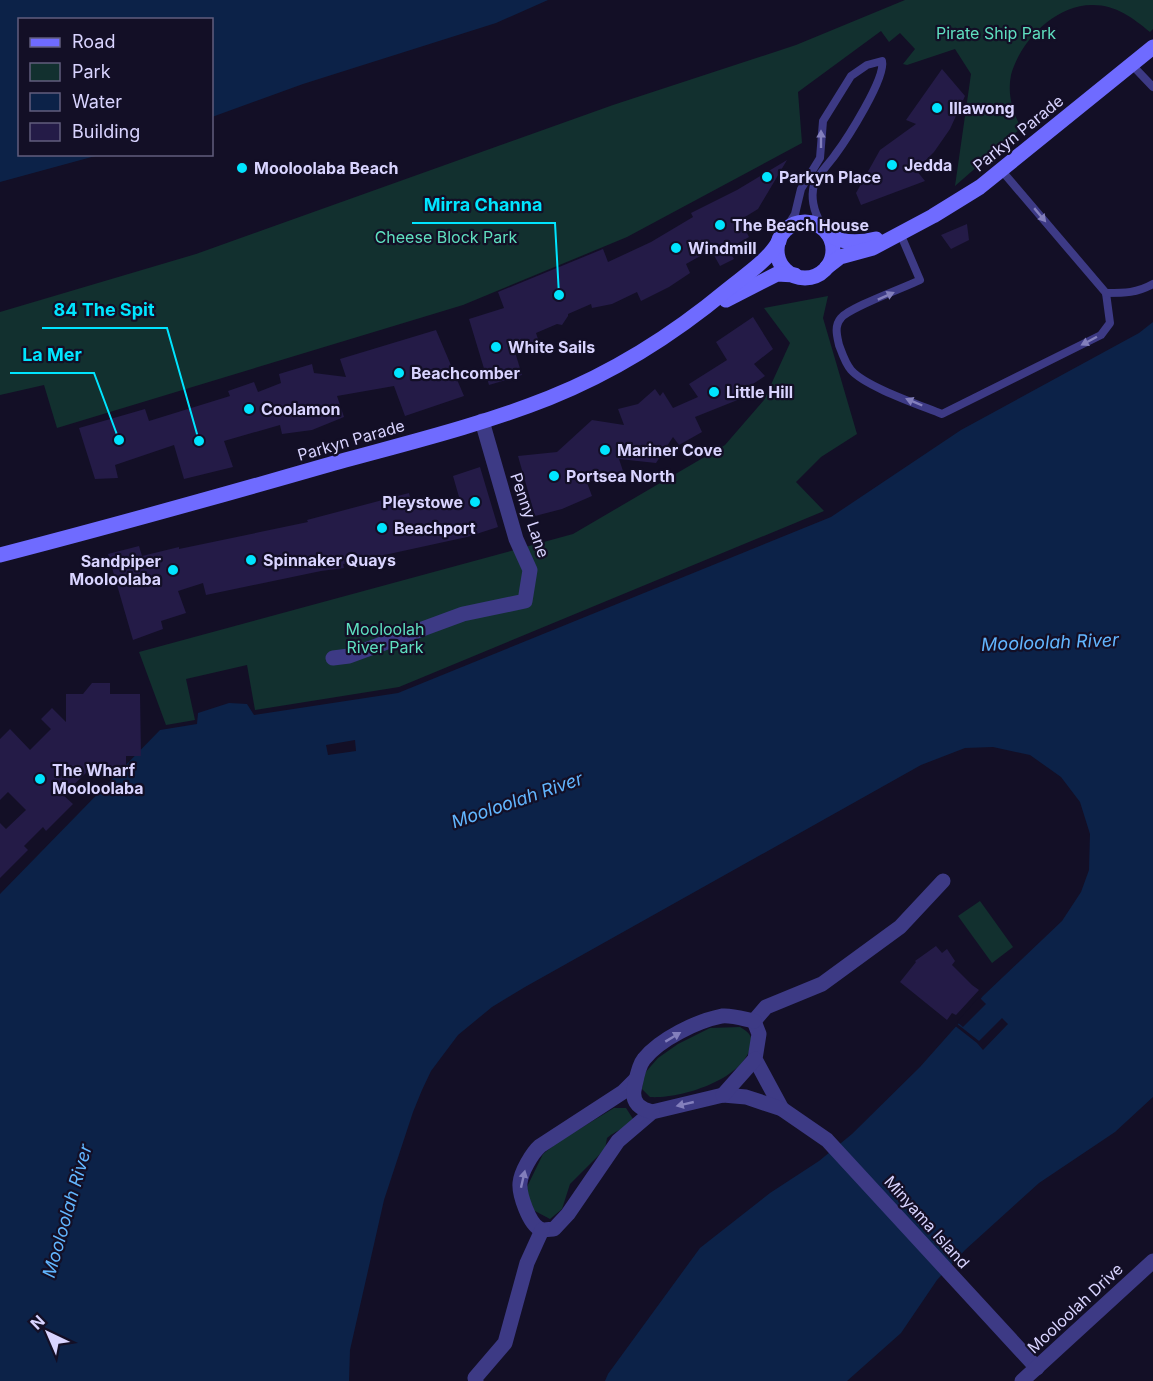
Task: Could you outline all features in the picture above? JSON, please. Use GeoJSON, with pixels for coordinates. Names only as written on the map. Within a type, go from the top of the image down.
{"type":"FeatureCollection","features":[{"type":"Feature","properties":{"kind":"street","name":"Parkyn Parade"},"geometry":{"type":"LineString","coordinates":[[827,267],[840,257],[868,250],[956,203],[1002,171],[1153,47]]}},
{"type":"Feature","properties":{"kind":"street"},"geometry":{"type":"LineString","coordinates":[[797,223],[815,224],[826,231],[833,249],[827,267],[812,276],[795,275],[780,262],[778,254],[782,236],[797,223]]}},
{"type":"Feature","properties":{"kind":"street","name":"Parkyn Parade"},"geometry":{"type":"LineString","coordinates":[[826,231],[835,238],[850,242],[870,241],[899,233]]}},
{"type":"Feature","properties":{"kind":"street","name":"Parkyn Parade"},"geometry":{"type":"LineString","coordinates":[[0,555],[102,529],[482,421],[550,398],[613,368],[666,337],[694,317],[771,252],[782,236]]}},
{"type":"Feature","properties":{"kind":"street","name":"Parkyn Parade"},"geometry":{"type":"LineString","coordinates":[[694,317],[769,277],[780,273],[795,275]]}},
{"type":"Feature","properties":{"kind":"street","name":"Penny Lane"},"geometry":{"type":"LineString","coordinates":[[333,658],[349,656],[463,614],[525,601],[530,570],[516,538],[482,421]]}},
{"type":"Feature","properties":{"kind":"street"},"geometry":{"type":"LineString","coordinates":[[754,1021],[766,1007],[822,984],[900,927],[943,881]]}},
{"type":"Feature","properties":{"kind":"street"},"geometry":{"type":"LineString","coordinates":[[652,1112],[637,1105],[633,1095],[643,1060],[667,1039],[699,1022],[725,1016],[754,1021]]}},
{"type":"Feature","properties":{"kind":"street"},"geometry":{"type":"LineString","coordinates":[[723,1095],[755,1059],[759,1034],[754,1021]]}},
{"type":"Feature","properties":{"kind":"street","name":"Minyama Island"},"geometry":{"type":"LineString","coordinates":[[755,1059],[782,1109]]}},
{"type":"Feature","properties":{"kind":"street"},"geometry":{"type":"LineString","coordinates":[[476,1381],[475,1378],[505,1343],[527,1263],[542,1230],[535,1225],[525,1208],[520,1183],[531,1154],[622,1092],[636,1079]]}},
{"type":"Feature","properties":{"kind":"street","name":"Minyama Island"},"geometry":{"type":"LineString","coordinates":[[542,1230],[554,1229],[568,1214],[618,1141],[652,1112],[723,1095],[746,1097],[782,1109],[827,1140],[1037,1368]]}},
{"type":"Feature","properties":{"kind":"street","name":"Mooloolah Drive"},"geometry":{"type":"LineString","coordinates":[[1022,1381],[1153,1260]]}},
{"type":"Feature","properties":{"kind":"lane"},"geometry":{"type":"LineString","coordinates":[[782,236],[795,214],[801,189],[820,158],[823,121],[851,76],[867,65],[882,61],[883,69],[878,83],[848,136],[814,186],[815,210],[826,231]]}},
{"type":"Feature","properties":{"kind":"lane"},"geometry":{"type":"LineString","coordinates":[[1132,65],[1153,87]]}},
{"type":"Feature","properties":{"kind":"lane"},"geometry":{"type":"LineString","coordinates":[[899,233],[920,280],[851,311],[840,319],[836,335],[843,357],[852,371],[872,384],[942,414],[1101,335],[1110,323],[1106,293],[1002,171]]}},
{"type":"Feature","properties":{"kind":"lane"},"geometry":{"type":"LineString","coordinates":[[1106,293],[1132,294],[1153,284]]}},
{"type":"Feature","properties":{"kind":"green space","name":"Cheese Block Park"},"geometry":{"type":"Polygon","coordinates":[[[905,0],[1153,0],[1153,29],[1150,32],[1131,17],[1117,10],[1093,5],[1079,6],[1053,18],[1031,38],[1022,50],[1011,75],[1012,103],[1021,128],[955,186],[971,74],[955,49],[907,65],[903,64],[915,49],[900,33],[889,42],[881,31],[798,92],[802,143],[627,237],[463,305],[57,428],[44,385],[0,395],[0,312],[196,254],[613,105],[796,45],[905,0]]]}},
{"type":"Feature","properties":{"kind":"green space","name":"Mooloolah River Park"},"geometry":{"type":"Polygon","coordinates":[[[828,296],[823,318],[857,434],[821,457],[796,482],[824,511],[399,687],[255,710],[247,665],[186,679],[195,720],[166,725],[139,652],[573,534],[725,445],[764,400],[790,343],[764,308],[828,296]]]}},
{"type":"Feature","properties":{"kind":"green space"},"geometry":{"type":"Polygon","coordinates":[[[980,901],[1013,947],[992,963],[958,916],[980,901]]]}},
{"type":"Feature","properties":{"kind":"green space"},"geometry":{"type":"Polygon","coordinates":[[[740,1027],[749,1034],[751,1045],[746,1057],[724,1077],[709,1085],[677,1095],[650,1097],[642,1089],[644,1074],[658,1058],[678,1044],[710,1028],[740,1027]]]}},
{"type":"Feature","properties":{"kind":"green space"},"geometry":{"type":"Polygon","coordinates":[[[614,1108],[626,1108],[633,1119],[607,1138],[605,1149],[570,1184],[562,1209],[550,1219],[533,1210],[526,1189],[543,1154],[558,1142],[614,1108]]]}},
{"type":"Feature","properties":{"kind":"water"},"geometry":{"type":"Polygon","coordinates":[[[0,0],[548,0],[496,23],[303,84],[213,117],[213,18],[18,18],[18,156],[95,156],[0,182],[0,0]]]}},
{"type":"Feature","properties":{"kind":"water","name":"Mooloolah River"},"geometry":{"type":"Polygon","coordinates":[[[1153,322],[1153,1097],[1115,1132],[1039,1183],[965,1250],[937,1280],[901,1333],[847,1381],[605,1381],[700,1248],[770,1193],[819,1161],[852,1134],[920,1067],[983,996],[1062,921],[1081,892],[1089,870],[1090,834],[1080,802],[1061,777],[1030,755],[993,747],[965,748],[921,765],[525,987],[492,1007],[458,1035],[431,1071],[422,1090],[384,1200],[350,1350],[349,1381],[0,1381],[0,894],[160,730],[197,724],[198,713],[229,703],[247,704],[254,715],[398,693],[831,517],[961,430],[1139,333],[1153,322]]]}},
{"type":"Feature","properties":{"kind":"pier"},"geometry":{"type":"Polygon","coordinates":[[[355,740],[356,751],[328,755],[326,745],[355,740]]]}},
{"type":"Feature","properties":{"kind":"pier"},"geometry":{"type":"Polygon","coordinates":[[[979,997],[986,1004],[963,1027],[957,1022],[979,997]]]}},
{"type":"Feature","properties":{"kind":"pier"},"geometry":{"type":"Polygon","coordinates":[[[1002,1018],[1008,1024],[983,1050],[954,1025],[956,1023],[979,1041],[1002,1018]]]}},
{"type":"Feature","properties":{"kind":"building"},"geometry":{"type":"Polygon","coordinates":[[[942,69],[965,96],[950,129],[934,152],[916,170],[925,181],[861,205],[856,193],[880,150],[916,124],[906,120],[942,69]]]}},
{"type":"Feature","properties":{"kind":"building"},"geometry":{"type":"Polygon","coordinates":[[[787,160],[758,209],[740,220],[749,237],[728,249],[734,259],[720,266],[711,250],[686,264],[690,273],[641,301],[637,292],[612,304],[592,308],[591,304],[568,314],[562,325],[557,324],[536,333],[539,342],[515,352],[522,375],[489,385],[469,319],[504,308],[498,292],[603,249],[608,262],[651,242],[693,217],[691,213],[737,190],[787,160]]]}},
{"type":"Feature","properties":{"kind":"building"},"geometry":{"type":"Polygon","coordinates":[[[967,224],[969,240],[951,249],[941,235],[967,224]]]}},
{"type":"Feature","properties":{"kind":"building"},"geometry":{"type":"Polygon","coordinates":[[[753,317],[773,349],[754,364],[765,376],[736,395],[740,399],[695,417],[702,432],[679,445],[673,437],[656,463],[619,459],[624,474],[614,484],[586,480],[592,496],[562,509],[535,516],[518,456],[557,452],[592,420],[624,425],[618,409],[638,404],[655,389],[660,396],[663,392],[673,408],[698,397],[689,384],[727,360],[716,342],[753,317]]]}},
{"type":"Feature","properties":{"kind":"building"},"geometry":{"type":"Polygon","coordinates":[[[436,330],[464,396],[405,416],[394,386],[337,396],[344,417],[312,430],[282,434],[280,425],[224,441],[233,467],[184,479],[174,445],[115,465],[118,478],[95,479],[79,428],[145,409],[149,421],[230,396],[228,391],[254,382],[258,392],[281,383],[279,374],[312,364],[314,373],[346,377],[340,359],[436,330]]]}},
{"type":"Feature","properties":{"kind":"building"},"geometry":{"type":"Polygon","coordinates":[[[480,467],[498,527],[467,537],[343,564],[344,568],[206,595],[203,583],[178,591],[186,613],[161,621],[163,629],[133,640],[108,554],[139,546],[142,556],[179,547],[179,549],[308,522],[307,520],[409,493],[413,510],[459,497],[453,476],[480,467]]]}},
{"type":"Feature","properties":{"kind":"building","name":"The Wharf Mooloolaba"},"geometry":{"type":"Polygon","coordinates":[[[92,683],[110,683],[110,694],[140,694],[141,756],[126,756],[126,768],[88,771],[63,795],[73,804],[46,831],[43,827],[24,846],[28,850],[0,878],[0,823],[6,829],[26,810],[8,792],[0,800],[0,739],[10,729],[30,750],[51,729],[41,719],[52,708],[66,722],[66,694],[83,694],[92,683]]]}},
{"type":"Feature","properties":{"kind":"building"},"geometry":{"type":"Polygon","coordinates":[[[936,946],[942,953],[947,949],[955,961],[952,965],[979,990],[956,1015],[952,1013],[947,1020],[900,982],[915,961],[936,946]]]}},
{"type":"Feature","properties":{"kind":"place","name":"Illawong"},"geometry":{"type":"Point","coordinates":[937,108]}},
{"type":"Feature","properties":{"kind":"place","name":"Jedda"},"geometry":{"type":"Point","coordinates":[892,165]}},
{"type":"Feature","properties":{"kind":"place","name":"Mooloolaba Beach"},"geometry":{"type":"Point","coordinates":[242,168]}},
{"type":"Feature","properties":{"kind":"place","name":"Parkyn Place"},"geometry":{"type":"Point","coordinates":[767,177]}},
{"type":"Feature","properties":{"kind":"place","name":"The Beach House"},"geometry":{"type":"Point","coordinates":[720,225]}},
{"type":"Feature","properties":{"kind":"place","name":"Windmill"},"geometry":{"type":"Point","coordinates":[676,248]}},
{"type":"Feature","properties":{"kind":"place","name":"Mirra Channa"},"geometry":{"type":"Point","coordinates":[559,295]}},
{"type":"Feature","properties":{"kind":"place","name":"White Sails"},"geometry":{"type":"Point","coordinates":[496,347]}},
{"type":"Feature","properties":{"kind":"place","name":"Beachcomber"},"geometry":{"type":"Point","coordinates":[399,373]}},
{"type":"Feature","properties":{"kind":"place","name":"Little Hill"},"geometry":{"type":"Point","coordinates":[714,392]}},
{"type":"Feature","properties":{"kind":"place","name":"Coolamon"},"geometry":{"type":"Point","coordinates":[249,409]}},
{"type":"Feature","properties":{"kind":"place","name":"La Mer"},"geometry":{"type":"Point","coordinates":[119,440]}},
{"type":"Feature","properties":{"kind":"place","name":"84 The Spit"},"geometry":{"type":"Point","coordinates":[199,441]}},
{"type":"Feature","properties":{"kind":"place","name":"Mariner Cove"},"geometry":{"type":"Point","coordinates":[605,450]}},
{"type":"Feature","properties":{"kind":"place","name":"Portsea North"},"geometry":{"type":"Point","coordinates":[554,476]}},
{"type":"Feature","properties":{"kind":"place","name":"Pleystowe"},"geometry":{"type":"Point","coordinates":[475,502]}},
{"type":"Feature","properties":{"kind":"place","name":"Beachport"},"geometry":{"type":"Point","coordinates":[382,528]}},
{"type":"Feature","properties":{"kind":"place","name":"Spinnaker Quays"},"geometry":{"type":"Point","coordinates":[251,560]}},
{"type":"Feature","properties":{"kind":"place","name":"Sandpiper Mooloolaba"},"geometry":{"type":"Point","coordinates":[173,570]}},
{"type":"Feature","properties":{"kind":"place","name":"The Wharf Mooloolaba"},"geometry":{"type":"Point","coordinates":[40,779]}},
{"type":"Feature","properties":{"kind":"park label","name":"Pirate Ship Park"},"geometry":{"type":"Point","coordinates":[996,33]}}]}
